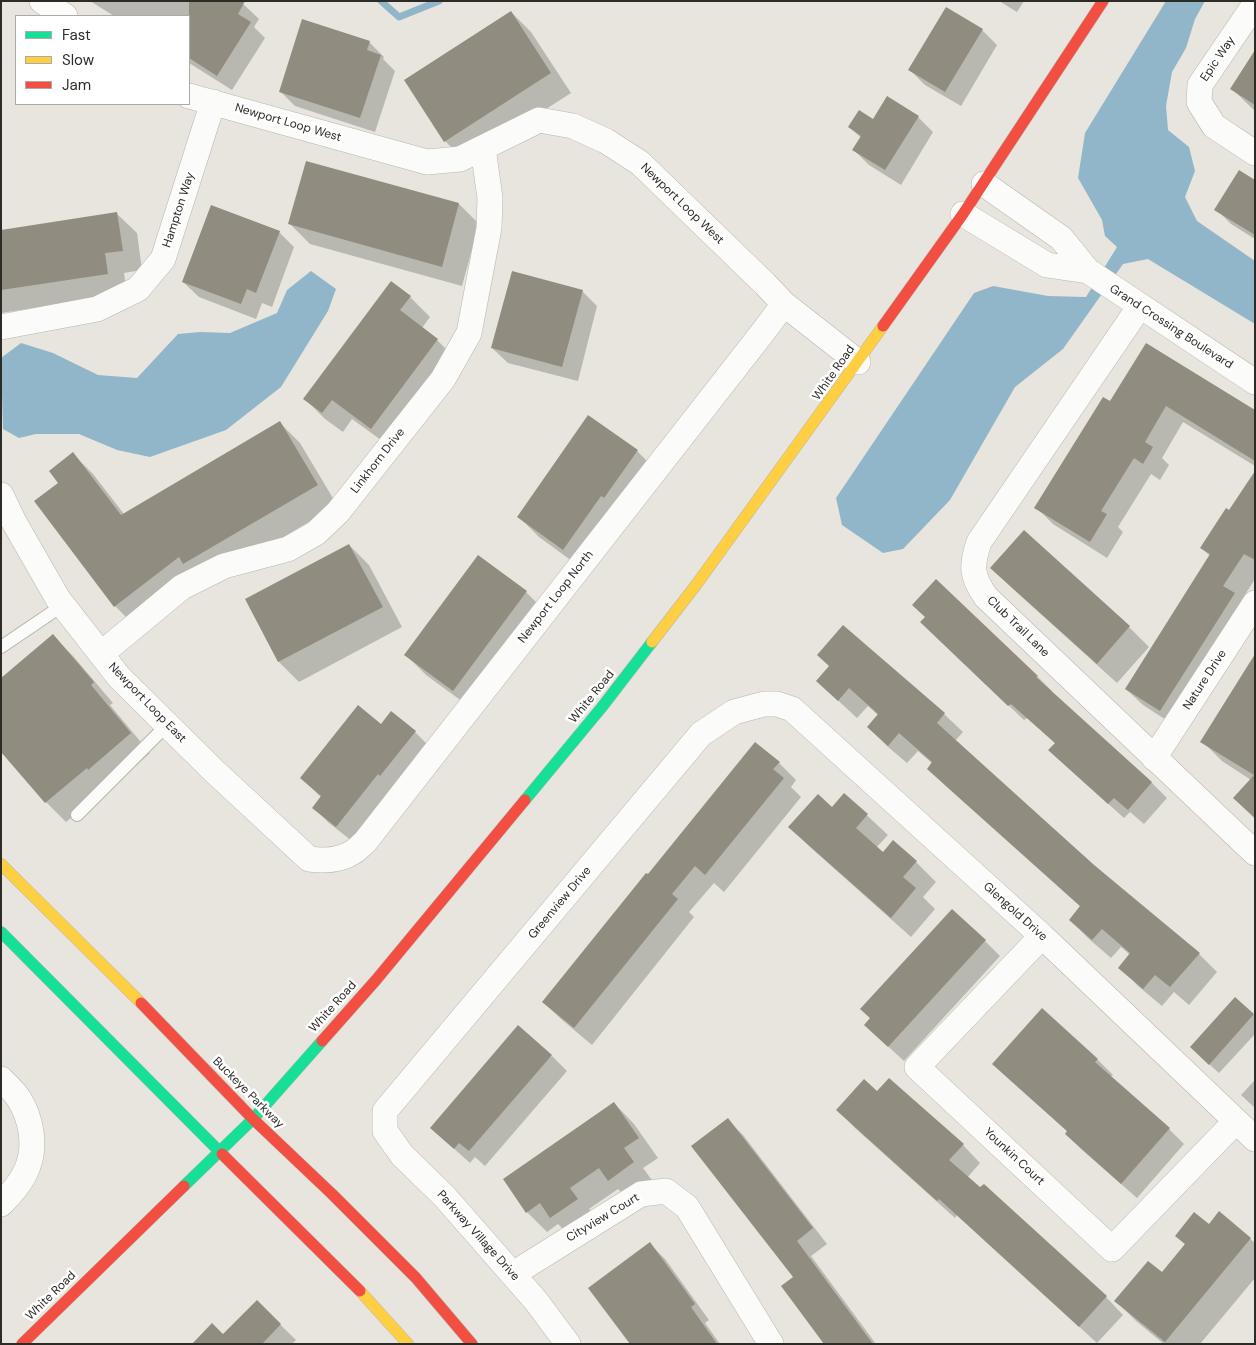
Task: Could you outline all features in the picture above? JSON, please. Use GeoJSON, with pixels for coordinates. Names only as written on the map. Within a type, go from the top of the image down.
{"type":"FeatureCollection","features":[{"type":"Feature","properties":{"kind":"street"},"geometry":{"type":"LineString","coordinates":[[42,1],[63,15]]}},
{"type":"Feature","properties":{"kind":"street","name":"White Road"},"geometry":{"type":"LineString","coordinates":[[22,1344],[253,1119],[376,980],[602,707],[696,585],[963,214],[1102,1]]}},
{"type":"Feature","properties":{"kind":"street","name":"Epic Way"},"geometry":{"type":"LineString","coordinates":[[1255,4],[1200,85],[1199,102],[1214,126],[1255,152]]}},
{"type":"Feature","properties":{"kind":"street","name":"Newport Loop West"},"geometry":{"type":"LineString","coordinates":[[190,96],[427,162],[460,159],[538,120],[573,126],[606,141],[640,163],[784,304],[858,362]]}},
{"type":"Feature","properties":{"kind":"street","name":"Hampton Way"},"geometry":{"type":"LineString","coordinates":[[1,327],[97,309],[138,289],[163,258],[213,102]]}},
{"type":"Feature","properties":{"kind":"street","name":"Linkhorn Drive"},"geometry":{"type":"LineString","coordinates":[[101,654],[182,587],[224,566],[288,549],[316,533],[338,512],[442,379],[468,333],[490,228],[490,198],[483,148]]}},
{"type":"Feature","properties":{"kind":"street","name":"Grand Crossing Boulevard"},"geometry":{"type":"LineString","coordinates":[[984,184],[1061,238],[1088,271],[1255,382]]}},
{"type":"Feature","properties":{"kind":"street","name":"Grand Crossing Boulevard"},"geometry":{"type":"LineString","coordinates":[[963,214],[1047,264],[1088,271]]}},
{"type":"Feature","properties":{"kind":"street","name":"Newport Loop North"},"geometry":{"type":"LineString","coordinates":[[309,859],[324,861],[334,859],[352,853],[365,842],[784,304]]}},
{"type":"Feature","properties":{"kind":"street","name":"Club Trail Lane"},"geometry":{"type":"LineString","coordinates":[[1140,306],[979,542],[974,558],[974,572],[978,586],[986,597],[1255,853]]}},
{"type":"Feature","properties":{"kind":"street","name":"Newport Loop East"},"geometry":{"type":"LineString","coordinates":[[1,495],[14,522],[63,605],[119,677],[213,770],[309,859]]}},
{"type":"Feature","properties":{"kind":"street","name":"Nature Drive"},"geometry":{"type":"LineString","coordinates":[[1154,758],[1255,603]]}},
{"type":"Feature","properties":{"kind":"street","name":"Glengold Drive"},"geometry":{"type":"LineString","coordinates":[[764,704],[777,704],[792,709],[1042,936],[1255,1139]]}},
{"type":"Feature","properties":{"kind":"street","name":"Greenview Drive"},"geometry":{"type":"LineString","coordinates":[[386,1131],[385,1111],[701,734],[734,712],[764,704]]}},
{"type":"Feature","properties":{"kind":"street","name":"Buckeye Parkway"},"geometry":{"type":"LineString","coordinates":[[1,864],[123,985],[253,1119],[416,1278],[472,1344]]}},
{"type":"Feature","properties":{"kind":"street"},"geometry":{"type":"LineString","coordinates":[[1,932],[348,1279],[408,1344]]}},
{"type":"Feature","properties":{"kind":"street","name":"Younkin Court"},"geometry":{"type":"LineString","coordinates":[[1042,936],[917,1066],[1112,1249],[1236,1121]]}},
{"type":"Feature","properties":{"kind":"street"},"geometry":{"type":"LineString","coordinates":[[1,1079],[19,1098],[27,1114],[31,1129],[32,1147],[29,1165],[22,1180],[1,1204]]}},
{"type":"Feature","properties":{"kind":"street","name":"Parkway Village Drive"},"geometry":{"type":"LineString","coordinates":[[386,1131],[402,1155],[445,1197],[536,1301],[568,1344]]}},
{"type":"Feature","properties":{"kind":"street","name":"Cityview Court"},"geometry":{"type":"LineString","coordinates":[[512,1274],[642,1194],[666,1191],[686,1207],[771,1344]]}},
{"type":"Feature","properties":{"kind":"lane"},"geometry":{"type":"LineString","coordinates":[[1,647],[63,605]]}},
{"type":"Feature","properties":{"kind":"lane"},"geometry":{"type":"LineString","coordinates":[[77,815],[167,725]]}},
{"type":"Feature","properties":{"kind":"water"},"geometry":{"type":"Polygon","coordinates":[[[1166,1],[1205,1],[1195,19],[1186,48],[1172,72],[1166,106],[1168,130],[1189,147],[1195,171],[1185,197],[1197,221],[1255,261],[1255,324],[1148,259],[1123,264],[1063,349],[1015,387],[950,500],[903,549],[883,553],[842,525],[836,498],[974,293],[993,286],[1048,296],[1086,297],[1117,247],[1105,236],[1102,220],[1078,178],[1085,133],[1166,1]]]}},
{"type":"Feature","properties":{"kind":"water"},"geometry":{"type":"Polygon","coordinates":[[[311,271],[336,289],[328,311],[281,387],[226,430],[150,457],[117,450],[79,434],[36,434],[19,438],[3,429],[1,358],[21,343],[53,353],[98,375],[137,378],[178,334],[200,332],[230,333],[277,313],[287,290],[311,271]]]}},
{"type":"Feature","properties":{"kind":"building"},"geometry":{"type":"Polygon","coordinates":[[[189,1],[245,1],[238,14],[251,22],[217,76],[190,59],[189,1]]]}},
{"type":"Feature","properties":{"kind":"building"},"geometry":{"type":"Polygon","coordinates":[[[946,7],[983,29],[945,92],[908,70],[946,7]]]}},
{"type":"Feature","properties":{"kind":"building"},"geometry":{"type":"Polygon","coordinates":[[[511,11],[551,73],[444,142],[404,80],[511,11]]]}},
{"type":"Feature","properties":{"kind":"building"},"geometry":{"type":"Polygon","coordinates":[[[302,19],[370,41],[367,50],[381,55],[360,118],[279,92],[302,19]]]}},
{"type":"Feature","properties":{"kind":"building"},"geometry":{"type":"Polygon","coordinates":[[[1255,50],[1255,105],[1230,89],[1255,50]]]}},
{"type":"Feature","properties":{"kind":"building"},"geometry":{"type":"Polygon","coordinates":[[[887,96],[919,116],[885,170],[852,150],[861,136],[848,127],[859,110],[873,119],[887,96]]]}},
{"type":"Feature","properties":{"kind":"building"},"geometry":{"type":"Polygon","coordinates":[[[306,161],[459,203],[442,267],[288,224],[306,161]]]}},
{"type":"Feature","properties":{"kind":"building"},"geometry":{"type":"Polygon","coordinates":[[[1239,170],[1255,180],[1255,235],[1214,210],[1239,170]]]}},
{"type":"Feature","properties":{"kind":"building"},"geometry":{"type":"Polygon","coordinates":[[[211,205],[280,231],[256,293],[247,289],[241,304],[182,282],[211,205]]]}},
{"type":"Feature","properties":{"kind":"building"},"geometry":{"type":"Polygon","coordinates":[[[117,212],[123,251],[105,253],[108,274],[1,290],[1,230],[117,212]]]}},
{"type":"Feature","properties":{"kind":"building"},"geometry":{"type":"Polygon","coordinates":[[[512,271],[583,290],[562,367],[491,348],[512,271]]]}},
{"type":"Feature","properties":{"kind":"building"},"geometry":{"type":"Polygon","coordinates":[[[391,281],[411,296],[400,310],[438,339],[371,429],[332,400],[322,413],[303,399],[391,281]]]}},
{"type":"Feature","properties":{"kind":"building"},"geometry":{"type":"Polygon","coordinates":[[[1146,343],[1255,410],[1255,461],[1166,406],[1145,442],[1153,447],[1143,464],[1134,458],[1101,511],[1107,514],[1090,542],[1034,508],[1103,397],[1110,401],[1146,343]]]}},
{"type":"Feature","properties":{"kind":"building"},"geometry":{"type":"Polygon","coordinates":[[[588,415],[638,450],[604,498],[601,496],[563,550],[517,517],[588,415]]]}},
{"type":"Feature","properties":{"kind":"building"},"geometry":{"type":"Polygon","coordinates":[[[280,421],[318,485],[183,564],[179,557],[114,607],[34,501],[58,483],[49,471],[73,452],[121,515],[280,421]]]}},
{"type":"Feature","properties":{"kind":"building"},"geometry":{"type":"Polygon","coordinates":[[[1255,471],[1255,560],[1244,554],[1223,586],[1235,593],[1160,711],[1125,689],[1210,554],[1200,548],[1226,508],[1229,510],[1255,471]]]}},
{"type":"Feature","properties":{"kind":"building"},"geometry":{"type":"Polygon","coordinates":[[[1024,530],[1130,626],[1097,664],[990,568],[1024,530]]]}},
{"type":"Feature","properties":{"kind":"building"},"geometry":{"type":"Polygon","coordinates":[[[349,544],[383,607],[278,662],[245,599],[349,544]]]}},
{"type":"Feature","properties":{"kind":"building"},"geometry":{"type":"Polygon","coordinates":[[[478,555],[527,591],[453,691],[404,655],[478,555]]]}},
{"type":"Feature","properties":{"kind":"building"},"geometry":{"type":"Polygon","coordinates":[[[936,579],[1038,676],[1036,677],[1152,782],[1128,810],[1114,798],[1108,804],[1048,750],[1055,743],[1011,704],[1008,706],[920,622],[925,617],[912,605],[936,579]]]}},
{"type":"Feature","properties":{"kind":"building"},"geometry":{"type":"Polygon","coordinates":[[[843,625],[945,713],[937,723],[1094,865],[1200,953],[1170,987],[1155,975],[1143,989],[1118,968],[1130,953],[1102,929],[1092,940],[1069,920],[1080,906],[927,769],[932,762],[899,733],[888,746],[867,727],[878,714],[849,688],[838,701],[816,681],[829,666],[817,655],[843,625]]]}},
{"type":"Feature","properties":{"kind":"building"},"geometry":{"type":"Polygon","coordinates":[[[53,634],[94,682],[91,685],[131,733],[88,770],[87,768],[45,803],[1,752],[1,678],[53,634]]]}},
{"type":"Feature","properties":{"kind":"building"},"geometry":{"type":"Polygon","coordinates":[[[1255,654],[1255,818],[1233,798],[1254,775],[1200,742],[1255,654]]]}},
{"type":"Feature","properties":{"kind":"building"},"geometry":{"type":"Polygon","coordinates":[[[358,705],[381,724],[391,711],[416,731],[380,776],[378,774],[336,827],[312,808],[321,796],[300,778],[358,705]]]}},
{"type":"Feature","properties":{"kind":"building"},"geometry":{"type":"Polygon","coordinates":[[[755,742],[780,762],[773,769],[784,778],[705,875],[695,866],[672,894],[678,899],[574,1028],[542,1002],[755,742]]]}},
{"type":"Feature","properties":{"kind":"building"},"geometry":{"type":"Polygon","coordinates":[[[844,793],[868,814],[856,828],[883,852],[893,840],[917,861],[903,877],[916,888],[891,918],[788,827],[818,794],[832,807],[844,793]]]}},
{"type":"Feature","properties":{"kind":"building"},"geometry":{"type":"Polygon","coordinates":[[[952,909],[986,940],[888,1047],[864,1025],[870,1018],[860,1009],[952,909]]]}},
{"type":"Feature","properties":{"kind":"building"},"geometry":{"type":"Polygon","coordinates":[[[1235,997],[1254,1014],[1209,1065],[1190,1047],[1235,997]]]}},
{"type":"Feature","properties":{"kind":"building"},"geometry":{"type":"Polygon","coordinates":[[[1042,1008],[1098,1059],[1095,1062],[1170,1128],[1121,1184],[1065,1134],[1067,1131],[992,1064],[1042,1008]]]}},
{"type":"Feature","properties":{"kind":"building"},"geometry":{"type":"Polygon","coordinates":[[[518,1025],[552,1055],[469,1151],[459,1143],[454,1149],[430,1128],[518,1025]]]}},
{"type":"Feature","properties":{"kind":"building"},"geometry":{"type":"Polygon","coordinates":[[[889,1078],[964,1144],[949,1160],[980,1187],[984,1184],[1107,1296],[1079,1327],[939,1199],[937,1201],[836,1110],[864,1079],[877,1091],[889,1078]]]}},
{"type":"Feature","properties":{"kind":"building"},"geometry":{"type":"Polygon","coordinates":[[[614,1102],[639,1138],[624,1148],[634,1162],[608,1181],[599,1168],[570,1188],[578,1199],[550,1218],[540,1203],[526,1213],[503,1179],[614,1102]]]}},
{"type":"Feature","properties":{"kind":"building"},"geometry":{"type":"Polygon","coordinates":[[[728,1118],[813,1228],[797,1241],[873,1344],[824,1344],[781,1286],[793,1277],[691,1146],[728,1118]]]}},
{"type":"Feature","properties":{"kind":"building"},"geometry":{"type":"Polygon","coordinates":[[[1219,1211],[1251,1238],[1165,1342],[1114,1301],[1148,1261],[1162,1272],[1185,1244],[1175,1236],[1194,1212],[1209,1224],[1219,1211]]]}},
{"type":"Feature","properties":{"kind":"building"},"geometry":{"type":"Polygon","coordinates":[[[650,1242],[695,1304],[691,1307],[717,1344],[630,1344],[588,1288],[650,1242]]]}},
{"type":"Feature","properties":{"kind":"building"},"geometry":{"type":"Polygon","coordinates":[[[257,1300],[281,1324],[262,1344],[192,1344],[212,1323],[223,1334],[257,1300]]]}},
{"type":"Feature","properties":{"kind":"waterway"},"geometry":{"type":"LineString","coordinates":[[381,1],[399,17],[439,1]]}},
{"type":"Feature","properties":{"kind":"traffic: fast"},"geometry":{"type":"LineString","coordinates":[[525,800],[602,707],[652,642]]}},
{"type":"Feature","properties":{"kind":"traffic: fast"},"geometry":{"type":"LineString","coordinates":[[1,932],[222,1154]]}},
{"type":"Feature","properties":{"kind":"traffic: fast"},"geometry":{"type":"LineString","coordinates":[[184,1186],[253,1119],[322,1041]]}},
{"type":"Feature","properties":{"kind":"traffic: slow"},"geometry":{"type":"LineString","coordinates":[[652,642],[696,585],[883,326]]}},
{"type":"Feature","properties":{"kind":"traffic: slow"},"geometry":{"type":"LineString","coordinates":[[1,864],[141,1003]]}},
{"type":"Feature","properties":{"kind":"traffic: slow"},"geometry":{"type":"LineString","coordinates":[[360,1291],[408,1344]]}},
{"type":"Feature","properties":{"kind":"traffic: jam"},"geometry":{"type":"LineString","coordinates":[[883,326],[963,214],[1103,1]]}},
{"type":"Feature","properties":{"kind":"traffic: jam"},"geometry":{"type":"LineString","coordinates":[[322,1041],[376,980],[525,800]]}},
{"type":"Feature","properties":{"kind":"traffic: jam"},"geometry":{"type":"LineString","coordinates":[[141,1003],[253,1119],[416,1278],[472,1344]]}},
{"type":"Feature","properties":{"kind":"traffic: jam"},"geometry":{"type":"LineString","coordinates":[[222,1154],[360,1291]]}},
{"type":"Feature","properties":{"kind":"traffic: jam"},"geometry":{"type":"LineString","coordinates":[[22,1344],[184,1186]]}}]}
